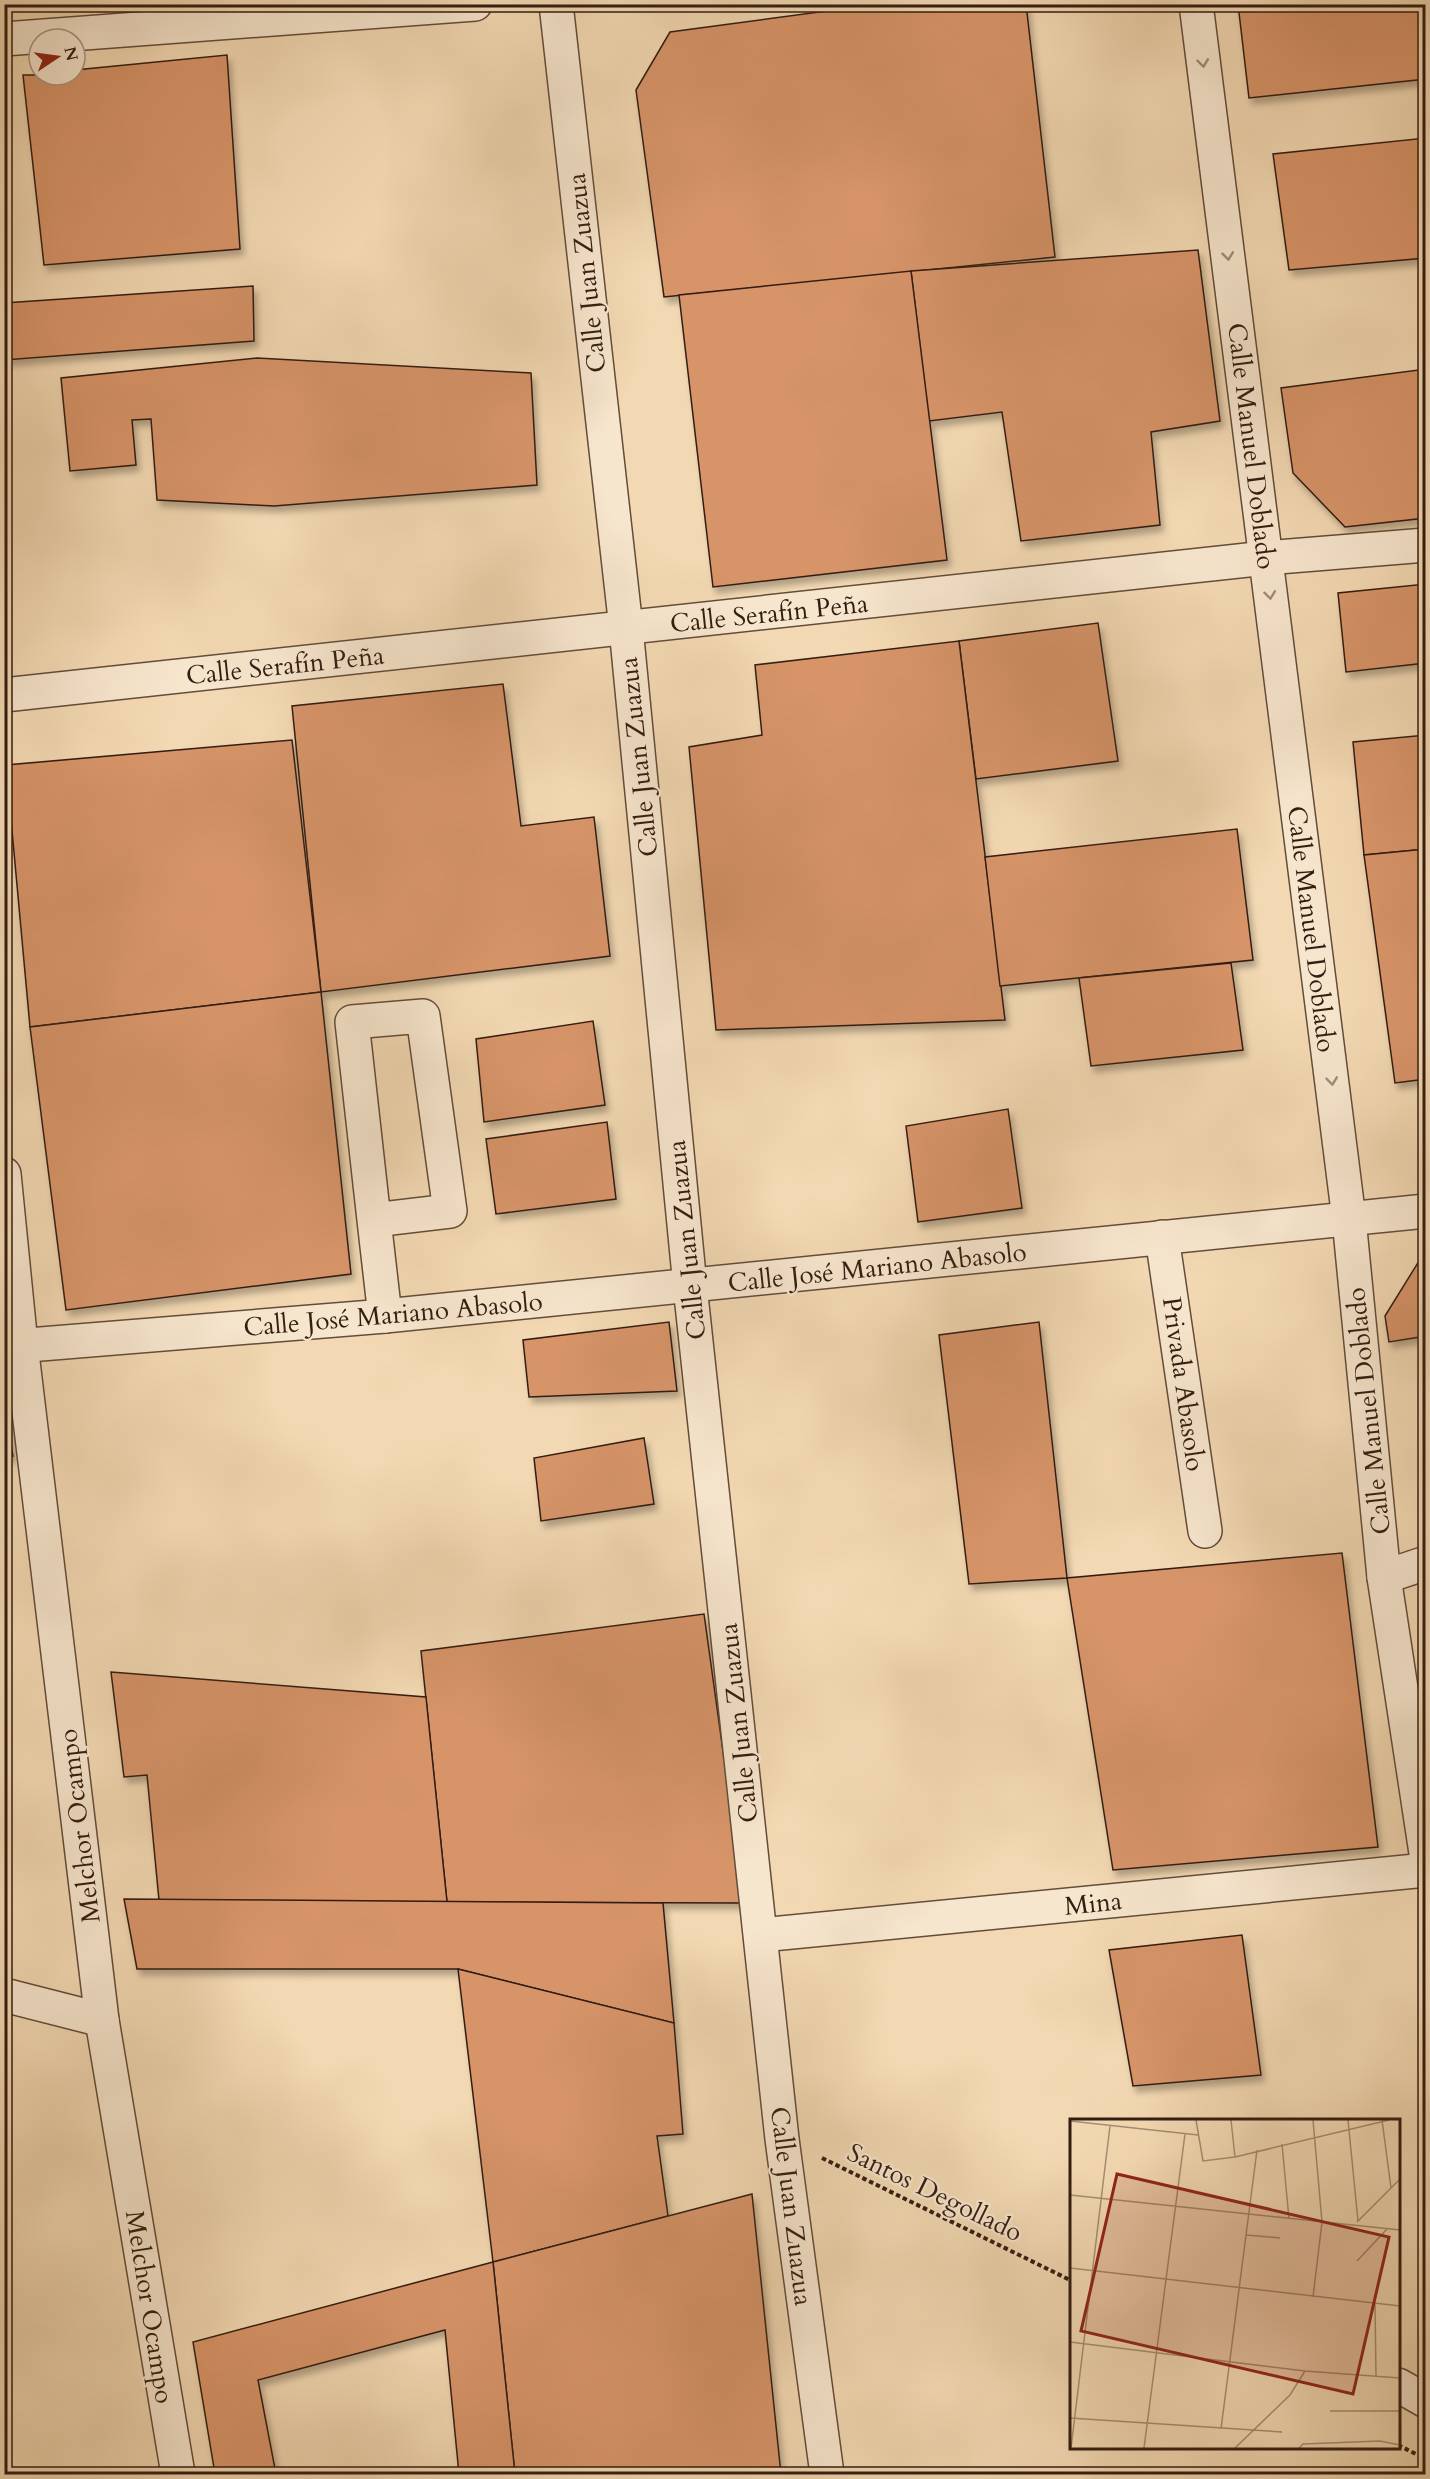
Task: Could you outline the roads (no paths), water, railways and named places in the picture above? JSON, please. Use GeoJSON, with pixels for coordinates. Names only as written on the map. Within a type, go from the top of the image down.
{"type":"FeatureCollection","features":[{"type":"Feature","properties":{"kind":"street"},"geometry":{"type":"LineString","coordinates":[[4,39],[475,4]]}},
{"type":"Feature","properties":{"kind":"street","name":"Calle Juan Zuazua"},"geometry":{"type":"LineString","coordinates":[[556,4],[626,628],[690,1286],[782,2139],[827,2475]]}},
{"type":"Feature","properties":{"kind":"street","name":"Calle Manuel Doblado"},"geometry":{"type":"LineString","coordinates":[[1196,4],[1349,1219],[1384,1577],[1425,1853]]}},
{"type":"Feature","properties":{"kind":"street","name":"Calle Serafín Peña"},"geometry":{"type":"LineString","coordinates":[[4,695],[1266,558],[1425,545]]}},
{"type":"Feature","properties":{"kind":"street"},"geometry":{"type":"LineString","coordinates":[[374,1220],[450,1211],[423,1016],[352,1022],[374,1220],[385,1316]]}},
{"type":"Feature","properties":{"kind":"street","name":"Melchor Ocampo"},"geometry":{"type":"LineString","coordinates":[[4,1174],[13,1346],[102,2020],[178,2475]]}},
{"type":"Feature","properties":{"kind":"street","name":"Calle José Mariano Abasolo"},"geometry":{"type":"LineString","coordinates":[[13,1346],[385,1316],[1425,1211]]}},
{"type":"Feature","properties":{"kind":"street","name":"Privada Abasolo"},"geometry":{"type":"LineString","coordinates":[[1162,1237],[1205,1531]]}},
{"type":"Feature","properties":{"kind":"street"},"geometry":{"type":"LineString","coordinates":[[1384,1577],[1425,1563]]}},
{"type":"Feature","properties":{"kind":"street","name":"Mina"},"geometry":{"type":"LineString","coordinates":[[761,1935],[1425,1870]]}},
{"type":"Feature","properties":{"kind":"street"},"geometry":{"type":"LineString","coordinates":[[4,1995],[102,2020]]}},
{"type":"Feature","properties":{"kind":"street"},"geometry":{"type":"LineString","coordinates":[[1400,2386],[1425,2401]]}}]}
